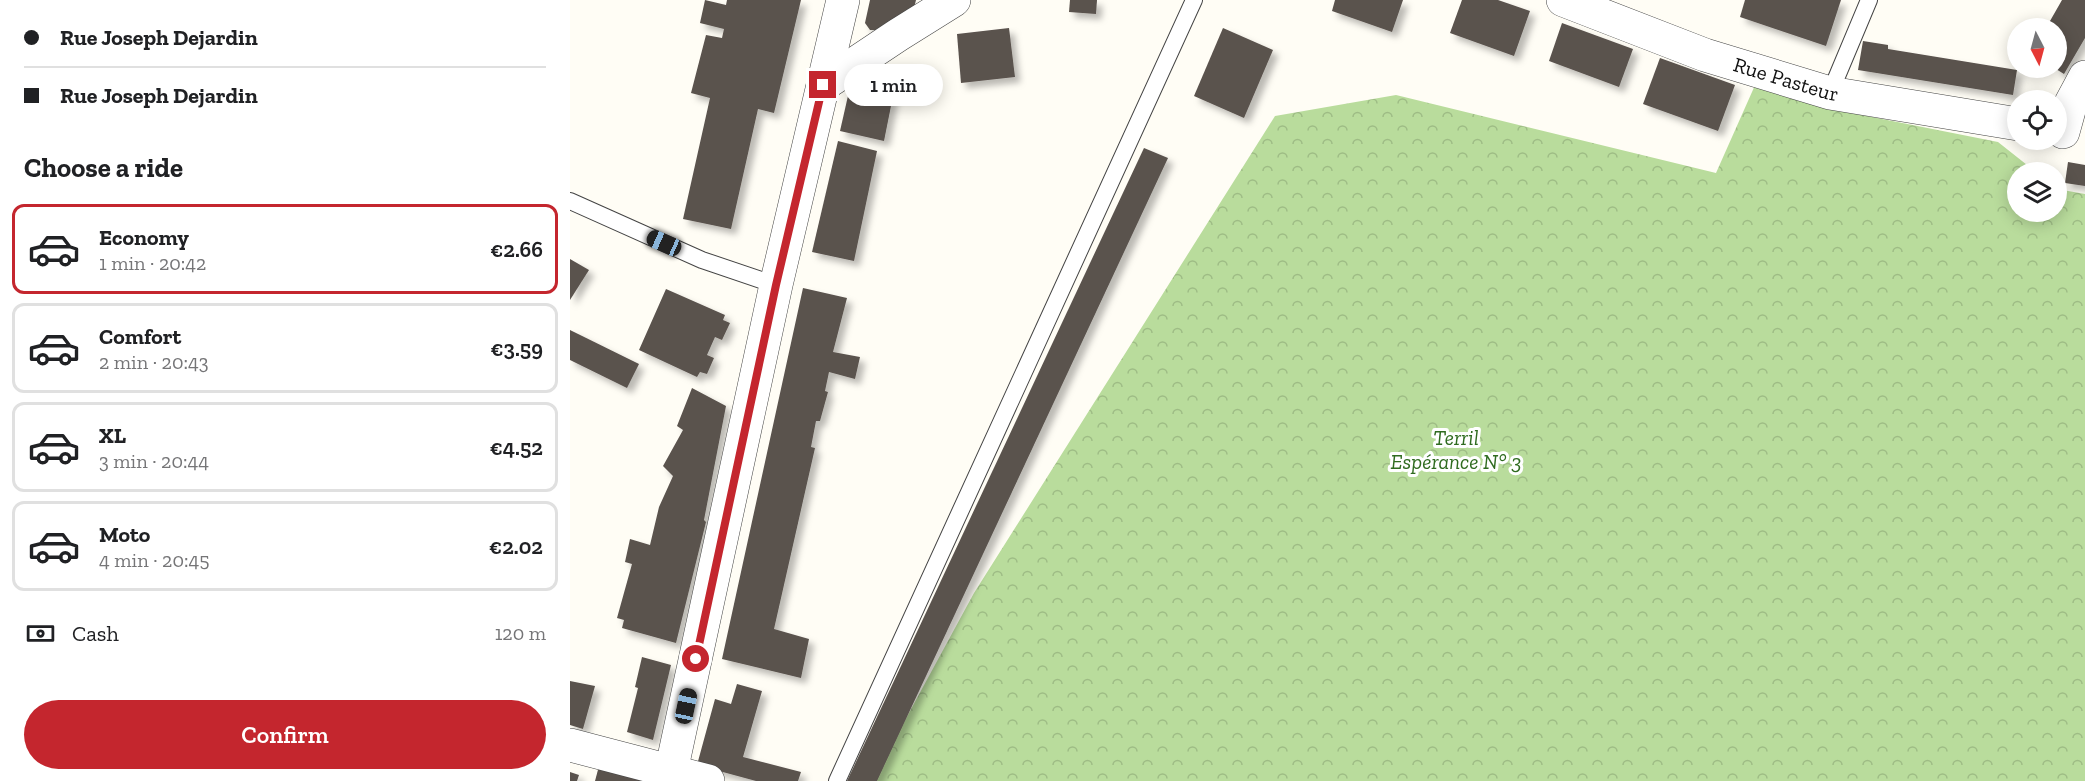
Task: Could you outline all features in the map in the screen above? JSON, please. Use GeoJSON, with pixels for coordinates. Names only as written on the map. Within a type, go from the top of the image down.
{"type":"FeatureCollection","features":[{"type":"Feature","properties":{"kind":"street"},"geometry":{"type":"LineString","coordinates":[[671,776],[776,285],[843,0]]}},
{"type":"Feature","properties":{"kind":"street"},"geometry":{"type":"LineString","coordinates":[[823,85],[954,0]]}},
{"type":"Feature","properties":{"kind":"street","name":"Rue Pasteur"},"geometry":{"type":"LineString","coordinates":[[1563,0],[1705,55],[1830,93],[2007,122]]}},
{"type":"Feature","properties":{"kind":"street"},"geometry":{"type":"LineString","coordinates":[[2068,133],[2071,103],[2085,77]]}},
{"type":"Feature","properties":{"kind":"street"},"geometry":{"type":"LineString","coordinates":[[570,745],[671,776],[708,781]]}},
{"type":"Feature","properties":{"kind":"lane"},"geometry":{"type":"LineString","coordinates":[[837,781],[1194,0]]}},
{"type":"Feature","properties":{"kind":"lane"},"geometry":{"type":"LineString","coordinates":[[1830,93],[1869,0]]}},
{"type":"Feature","properties":{"kind":"lane"},"geometry":{"type":"LineString","coordinates":[[570,201],[702,260],[776,285]]}},
{"type":"Feature","properties":{"kind":"green space","name":"Terril Espérance N° 3"},"geometry":{"type":"Polygon","coordinates":[[[1756,83],[1857,114],[1998,142],[2023,162],[2007,162],[2007,222],[2067,222],[2067,191],[2085,194],[2085,781],[872,781],[974,593],[1275,116],[1396,95],[1716,173],[1756,83]]]}},
{"type":"Feature","properties":{"kind":"building"},"geometry":{"type":"Polygon","coordinates":[[[705,0],[726,5],[727,0],[801,0],[774,113],[758,109],[731,229],[683,219],[710,98],[691,93],[706,35],[722,38],[724,29],[700,23],[705,0]]]}},
{"type":"Feature","properties":{"kind":"building"},"geometry":{"type":"Polygon","coordinates":[[[870,0],[916,0],[912,16],[893,30],[870,30],[865,23],[870,0]]]}},
{"type":"Feature","properties":{"kind":"building"},"geometry":{"type":"Polygon","coordinates":[[[1070,0],[1097,0],[1096,14],[1069,12],[1070,0]]]}},
{"type":"Feature","properties":{"kind":"building"},"geometry":{"type":"Polygon","coordinates":[[[1335,0],[1403,0],[1392,32],[1332,11],[1335,0]]]}},
{"type":"Feature","properties":{"kind":"building"},"geometry":{"type":"Polygon","coordinates":[[[1462,0],[1498,0],[1530,11],[1514,56],[1450,33],[1462,0]]]}},
{"type":"Feature","properties":{"kind":"building"},"geometry":{"type":"Polygon","coordinates":[[[1745,0],[1841,0],[1826,46],[1740,17],[1745,0]]]}},
{"type":"Feature","properties":{"kind":"building"},"geometry":{"type":"Polygon","coordinates":[[[2062,0],[2085,0],[2085,38],[2067,69],[2067,18],[2052,18],[2062,0]]]}},
{"type":"Feature","properties":{"kind":"building"},"geometry":{"type":"Polygon","coordinates":[[[1562,23],[1633,49],[1619,87],[1549,61],[1562,23]]]}},
{"type":"Feature","properties":{"kind":"building"},"geometry":{"type":"Polygon","coordinates":[[[1009,28],[1015,77],[961,83],[957,34],[1009,28]]]}},
{"type":"Feature","properties":{"kind":"building"},"geometry":{"type":"Polygon","coordinates":[[[1223,28],[1273,50],[1244,118],[1194,96],[1223,28]]]}},
{"type":"Feature","properties":{"kind":"building"},"geometry":{"type":"Polygon","coordinates":[[[1863,41],[1888,45],[1888,49],[2007,68],[2007,78],[2016,78],[2014,90],[2007,90],[2007,94],[1858,70],[1863,41]]]}},
{"type":"Feature","properties":{"kind":"building"},"geometry":{"type":"Polygon","coordinates":[[[1660,58],[1735,85],[1718,131],[1643,104],[1660,58]]]}},
{"type":"Feature","properties":{"kind":"building"},"geometry":{"type":"Polygon","coordinates":[[[876,71],[897,76],[884,141],[840,131],[850,87],[876,71]]]}},
{"type":"Feature","properties":{"kind":"building"},"geometry":{"type":"Polygon","coordinates":[[[838,141],[877,151],[854,261],[812,252],[838,141]]]}},
{"type":"Feature","properties":{"kind":"building"},"geometry":{"type":"Polygon","coordinates":[[[1144,148],[1168,158],[877,781],[847,781],[1144,148]]]}},
{"type":"Feature","properties":{"kind":"building"},"geometry":{"type":"Polygon","coordinates":[[[2068,162],[2085,165],[2085,186],[2067,183],[2068,162]]]}},
{"type":"Feature","properties":{"kind":"building"},"geometry":{"type":"Polygon","coordinates":[[[570,259],[589,270],[570,300],[570,259]]]}},
{"type":"Feature","properties":{"kind":"building"},"geometry":{"type":"Polygon","coordinates":[[[803,288],[847,298],[833,352],[860,357],[855,379],[829,372],[825,391],[828,392],[820,421],[816,421],[811,447],[815,448],[774,629],[809,639],[801,678],[722,659],[803,288]]]}},
{"type":"Feature","properties":{"kind":"building"},"geometry":{"type":"Polygon","coordinates":[[[666,289],[725,315],[723,320],[730,323],[722,340],[715,337],[707,355],[714,358],[707,374],[700,372],[697,377],[639,350],[666,289]]]}},
{"type":"Feature","properties":{"kind":"building"},"geometry":{"type":"Polygon","coordinates":[[[570,330],[639,364],[627,388],[570,360],[570,330]]]}},
{"type":"Feature","properties":{"kind":"building"},"geometry":{"type":"Polygon","coordinates":[[[692,388],[726,406],[704,520],[706,522],[676,643],[622,628],[624,620],[617,618],[632,564],[625,562],[630,539],[650,545],[659,507],[673,476],[663,466],[683,430],[677,426],[692,388]]]}},
{"type":"Feature","properties":{"kind":"building"},"geometry":{"type":"Polygon","coordinates":[[[642,657],[671,665],[653,740],[627,732],[638,688],[635,687],[642,657]]]}},
{"type":"Feature","properties":{"kind":"building"},"geometry":{"type":"Polygon","coordinates":[[[570,681],[595,686],[583,729],[570,725],[570,681]]]}},
{"type":"Feature","properties":{"kind":"building"},"geometry":{"type":"Polygon","coordinates":[[[737,684],[762,691],[743,757],[801,772],[798,781],[756,781],[697,765],[715,699],[731,704],[737,684]]]}},
{"type":"Feature","properties":{"kind":"building"},"geometry":{"type":"Polygon","coordinates":[[[599,766],[643,777],[642,781],[595,781],[599,766]]]}},
{"type":"Feature","properties":{"kind":"building"},"geometry":{"type":"Polygon","coordinates":[[[570,772],[579,775],[577,781],[570,781],[570,772]]]}},
{"type":"Feature","properties":{"kind":"route"},"geometry":{"type":"LineString","coordinates":[[696,659],[776,285],[823,85]]}}]}
